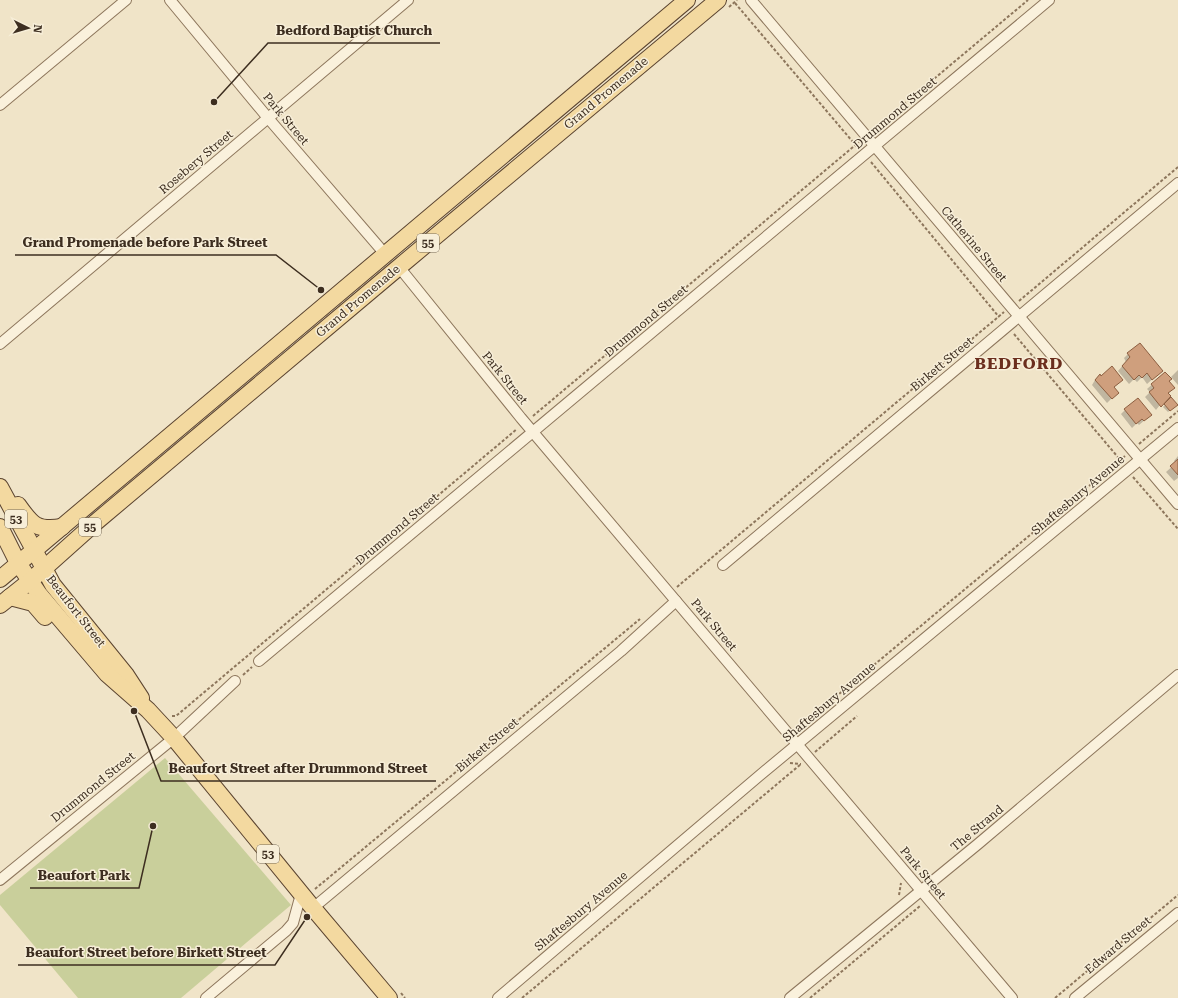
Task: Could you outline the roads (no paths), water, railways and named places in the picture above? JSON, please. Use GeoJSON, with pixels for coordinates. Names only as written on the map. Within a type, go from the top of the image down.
{"type":"FeatureCollection","features":[{"type":"Feature","properties":{"kind":"main road","name":"Grand Promenade"},"geometry":{"type":"LineString","coordinates":[[0,579],[687,0]]}},
{"type":"Feature","properties":{"kind":"main road","name":"Grand Promenade"},"geometry":{"type":"LineString","coordinates":[[5,601],[44,569],[96,522],[399,267],[724,4]]}},
{"type":"Feature","properties":{"kind":"main road"},"geometry":{"type":"LineString","coordinates":[[0,486],[32,524],[48,530],[62,528]]}},
{"type":"Feature","properties":{"kind":"main road","name":"Beaufort Street"},"geometry":{"type":"LineString","coordinates":[[0,486],[53,585],[126,675],[148,710]]}},
{"type":"Feature","properties":{"kind":"main road","name":"Beaufort Street"},"geometry":{"type":"LineString","coordinates":[[0,527],[18,563],[39,594],[107,674],[148,710],[174,738],[308,892],[313,908],[388,998]]}},
{"type":"Feature","properties":{"kind":"main road"},"geometry":{"type":"LineString","coordinates":[[5,601],[32,603],[92,667],[107,674]]}},
{"type":"Feature","properties":{"kind":"street"},"geometry":{"type":"LineString","coordinates":[[0,105],[126,0]]}},
{"type":"Feature","properties":{"kind":"street","name":"Park Street"},"geometry":{"type":"LineString","coordinates":[[170,0],[268,118],[385,254]]}},
{"type":"Feature","properties":{"kind":"street","name":"Rosebery Street"},"geometry":{"type":"LineString","coordinates":[[0,344],[408,0]]}},
{"type":"Feature","properties":{"kind":"street","name":"Catherine Street"},"geometry":{"type":"LineString","coordinates":[[751,0],[1178,504]]}},
{"type":"Feature","properties":{"kind":"street","name":"Drummond Street"},"geometry":{"type":"LineString","coordinates":[[259,661],[865,156],[1049,0]]}},
{"type":"Feature","properties":{"kind":"street","name":"Birkett Street"},"geometry":{"type":"LineString","coordinates":[[723,565],[1178,183]]}},
{"type":"Feature","properties":{"kind":"street","name":"Park Street"},"geometry":{"type":"LineString","coordinates":[[399,267],[525,423],[1012,998]]}},
{"type":"Feature","properties":{"kind":"street","name":"Shaftesbury Avenue"},"geometry":{"type":"LineString","coordinates":[[498,998],[798,744],[1178,428]]}},
{"type":"Feature","properties":{"kind":"street","name":"Birkett Street"},"geometry":{"type":"LineString","coordinates":[[313,908],[621,651],[673,597]]}},
{"type":"Feature","properties":{"kind":"street","name":"The Strand"},"geometry":{"type":"LineString","coordinates":[[790,998],[921,891],[1178,675]]}},
{"type":"Feature","properties":{"kind":"street","name":"Drummond Street"},"geometry":{"type":"LineString","coordinates":[[0,880],[174,738],[235,681]]}},
{"type":"Feature","properties":{"kind":"street"},"geometry":{"type":"LineString","coordinates":[[206,998],[293,923],[308,892]]}},
{"type":"Feature","properties":{"kind":"street","name":"Edward Street"},"geometry":{"type":"LineString","coordinates":[[1075,998],[1178,913]]}},
{"type":"Feature","properties":{"kind":"place","name":"Bedford Baptist Church"},"geometry":{"type":"Point","coordinates":[214,102]}},
{"type":"Feature","properties":{"kind":"place","name":"Grand Promenade before Park Street"},"geometry":{"type":"Point","coordinates":[321,290]}},
{"type":"Feature","properties":{"kind":"place","name":"Beaufort Street after Drummond Street"},"geometry":{"type":"Point","coordinates":[134,711]}},
{"type":"Feature","properties":{"kind":"place","name":"Beaufort Park"},"geometry":{"type":"Point","coordinates":[153,826]}},
{"type":"Feature","properties":{"kind":"place","name":"Beaufort Street before Birkett Street"},"geometry":{"type":"Point","coordinates":[307,917]}},
{"type":"Feature","properties":{"kind":"district","name":"BEDFORD"},"geometry":{"type":"Point","coordinates":[1019,363]}}]}
